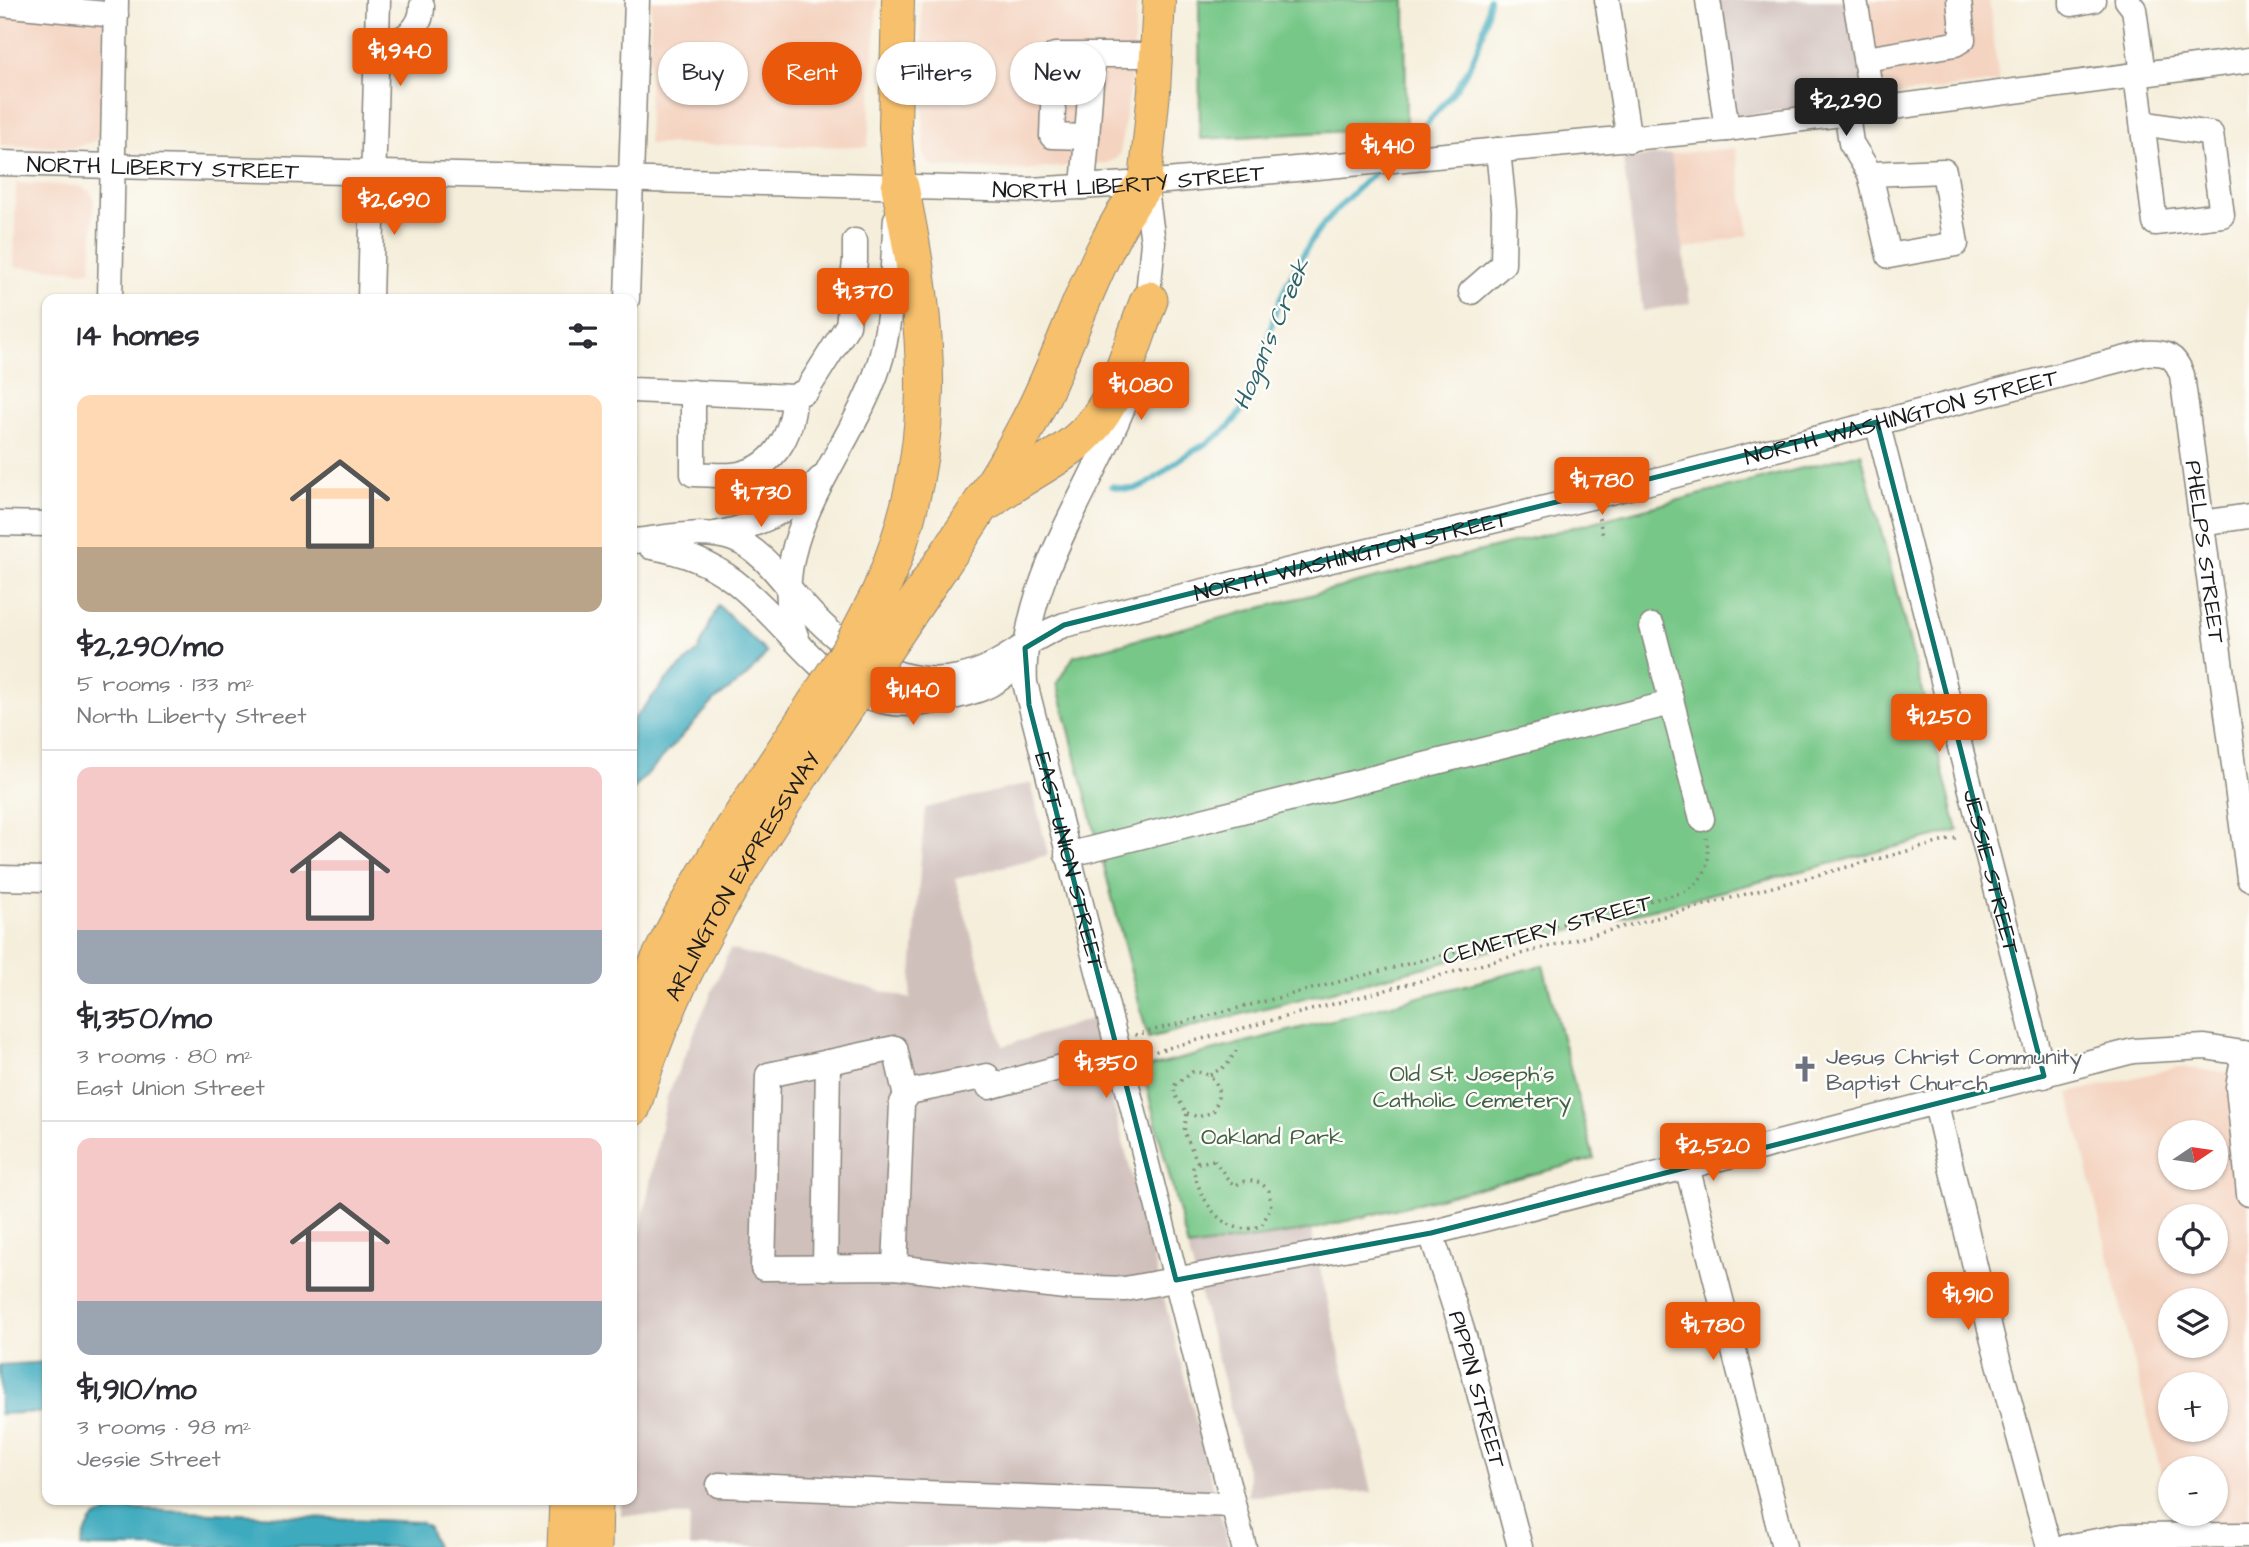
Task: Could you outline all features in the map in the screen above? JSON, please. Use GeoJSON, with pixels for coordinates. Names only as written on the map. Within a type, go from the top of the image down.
{"type":"FeatureCollection","features":[{"type":"Feature","properties":{"kind":"highway","name":"ARLINGTON EXPRESSWAY"},"geometry":{"type":"LineString","coordinates":[[637,1011],[665,946],[700,881],[813,731],[894,605],[972,518],[1032,415],[1110,241],[1145,183]]}},
{"type":"Feature","properties":{"kind":"highway","name":"ARLINGTON EXPRESSWAY"},"geometry":{"type":"LineString","coordinates":[[894,605],[897,550],[912,497],[922,443],[926,387],[922,313],[900,187]]}},
{"type":"Feature","properties":{"kind":"highway"},"geometry":{"type":"LineString","coordinates":[[972,518],[994,497],[1072,445],[1092,426],[1116,385],[1149,300]]}},
{"type":"Feature","properties":{"kind":"highway","name":"ARLINGTON EXPRESSWAY"},"geometry":{"type":"LineString","coordinates":[[637,1090],[671,998],[704,931],[813,731]]}},
{"type":"Feature","properties":{"kind":"highway"},"geometry":{"type":"LineString","coordinates":[[566,1547],[568,1505]]}},
{"type":"Feature","properties":{"kind":"highway"},"geometry":{"type":"LineString","coordinates":[[593,1547],[594,1505]]}},
{"type":"Feature","properties":{"kind":"main road"},"geometry":{"type":"LineString","coordinates":[[898,0],[895,127],[900,187]]}},
{"type":"Feature","properties":{"kind":"main road"},"geometry":{"type":"LineString","coordinates":[[1145,183],[1157,55],[1158,0]]}},
{"type":"Feature","properties":{"kind":"street"},"geometry":{"type":"LineString","coordinates":[[370,294],[378,0]]}},
{"type":"Feature","properties":{"kind":"street"},"geometry":{"type":"LineString","coordinates":[[627,294],[638,0]]}},
{"type":"Feature","properties":{"kind":"street"},"geometry":{"type":"LineString","coordinates":[[1607,0],[1629,140]]}},
{"type":"Feature","properties":{"kind":"street"},"geometry":{"type":"LineString","coordinates":[[1708,0],[1727,130]]}},
{"type":"Feature","properties":{"kind":"street"},"geometry":{"type":"LineString","coordinates":[[1856,0],[1874,111]]}},
{"type":"Feature","properties":{"kind":"street"},"geometry":{"type":"LineString","coordinates":[[1866,59],[1955,44],[1962,39],[1959,0]]}},
{"type":"Feature","properties":{"kind":"street"},"geometry":{"type":"LineString","coordinates":[[2072,0],[2072,4],[2093,0]]}},
{"type":"Feature","properties":{"kind":"street"},"geometry":{"type":"LineString","coordinates":[[2127,0],[2134,9],[2143,123],[2155,223],[2222,215],[2211,134],[2143,123]]}},
{"type":"Feature","properties":{"kind":"street"},"geometry":{"type":"LineString","coordinates":[[0,4],[116,7],[110,294]]}},
{"type":"Feature","properties":{"kind":"street"},"geometry":{"type":"LineString","coordinates":[[378,48],[411,33],[420,23],[422,6]]}},
{"type":"Feature","properties":{"kind":"street"},"geometry":{"type":"LineString","coordinates":[[1106,55],[1157,55]]}},
{"type":"Feature","properties":{"kind":"street","name":"NORTH LIBERTY STREET"},"geometry":{"type":"LineString","coordinates":[[0,163],[1013,190],[1083,187],[1727,130],[2249,60]]}},
{"type":"Feature","properties":{"kind":"street"},"geometry":{"type":"LineString","coordinates":[[1053,105],[1052,136],[1087,137]]}},
{"type":"Feature","properties":{"kind":"street"},"geometry":{"type":"LineString","coordinates":[[1083,187],[1089,105]]}},
{"type":"Feature","properties":{"kind":"street"},"geometry":{"type":"LineString","coordinates":[[1847,115],[1851,143],[1870,174]]}},
{"type":"Feature","properties":{"kind":"street"},"geometry":{"type":"LineString","coordinates":[[1471,292],[1503,264],[1504,210],[1498,150]]}},
{"type":"Feature","properties":{"kind":"street","name":"EAST UNION STREET"},"geometry":{"type":"LineString","coordinates":[[1145,183],[1153,242],[1149,300],[1130,386],[1046,577],[1025,648],[1027,694],[1244,1547]]}},
{"type":"Feature","properties":{"kind":"street"},"geometry":{"type":"LineString","coordinates":[[798,642],[789,617],[787,586],[793,553],[827,470],[872,383],[881,358],[900,187]]}},
{"type":"Feature","properties":{"kind":"street"},"geometry":{"type":"LineString","coordinates":[[637,390],[794,397],[807,390],[848,325],[855,241]]}},
{"type":"Feature","properties":{"kind":"street","name":"NORTH WASHINGTON STREET"},"geometry":{"type":"LineString","coordinates":[[637,542],[704,536],[727,537],[746,545],[770,565],[787,586],[848,647],[877,665],[901,675],[927,680],[958,677],[992,667],[1025,648],[1041,635],[1063,625],[1595,496],[2146,353],[2170,355]]}},
{"type":"Feature","properties":{"kind":"street","name":"PHELPS STREET"},"geometry":{"type":"LineString","coordinates":[[2170,355],[2177,362],[2182,374],[2249,878]]}},
{"type":"Feature","properties":{"kind":"street"},"geometry":{"type":"LineString","coordinates":[[693,393],[693,474],[733,475],[769,460],[785,441],[793,421],[794,397]]}},
{"type":"Feature","properties":{"kind":"street","name":"JESSIE STREET"},"geometry":{"type":"LineString","coordinates":[[1877,422],[2044,1076]]}},
{"type":"Feature","properties":{"kind":"street"},"geometry":{"type":"LineString","coordinates":[[704,536],[748,526],[774,516],[801,498],[827,470]]}},
{"type":"Feature","properties":{"kind":"street"},"geometry":{"type":"LineString","coordinates":[[2201,523],[2249,516]]}},
{"type":"Feature","properties":{"kind":"street"},"geometry":{"type":"LineString","coordinates":[[0,523],[42,524]]}},
{"type":"Feature","properties":{"kind":"street","name":"NORTH WASHINGTON STREET"},"geometry":{"type":"LineString","coordinates":[[637,543],[677,552],[716,568],[749,594],[844,687],[882,702],[904,705],[937,701],[988,686],[1008,671],[1025,648]]}},
{"type":"Feature","properties":{"kind":"street"},"geometry":{"type":"LineString","coordinates":[[1651,626],[1702,819]]}},
{"type":"Feature","properties":{"kind":"street"},"geometry":{"type":"LineString","coordinates":[[1068,855],[1671,703]]}},
{"type":"Feature","properties":{"kind":"street"},"geometry":{"type":"LineString","coordinates":[[0,878],[42,879]]}},
{"type":"Feature","properties":{"kind":"street"},"geometry":{"type":"LineString","coordinates":[[906,1097],[895,1048],[768,1075],[763,1269],[895,1267],[1065,1287],[1125,1289],[1431,1233],[2133,1051],[2205,1047],[2246,1053],[2238,1087],[2249,1194]]}},
{"type":"Feature","properties":{"kind":"street"},"geometry":{"type":"LineString","coordinates":[[895,1267],[902,1102],[909,1092],[987,1076],[989,1087],[1117,1051]]}},
{"type":"Feature","properties":{"kind":"street"},"geometry":{"type":"LineString","coordinates":[[825,1268],[828,1062]]}},
{"type":"Feature","properties":{"kind":"street"},"geometry":{"type":"LineString","coordinates":[[1936,1104],[1993,1341],[2049,1547]]}},
{"type":"Feature","properties":{"kind":"street"},"geometry":{"type":"LineString","coordinates":[[1687,1166],[1784,1547]]}},
{"type":"Feature","properties":{"kind":"street","name":"PIPPIN STREET"},"geometry":{"type":"LineString","coordinates":[[1431,1233],[1464,1336],[1520,1547]]}},
{"type":"Feature","properties":{"kind":"street"},"geometry":{"type":"LineString","coordinates":[[719,1485],[1233,1504]]}},
{"type":"Feature","properties":{"kind":"street"},"geometry":{"type":"LineString","coordinates":[[2066,1547],[2123,1536],[2249,1535]]}},
{"type":"Feature","properties":{"kind":"path"},"geometry":{"type":"LineString","coordinates":[[1598,516],[1603,536]]}},
{"type":"Feature","properties":{"kind":"path"},"geometry":{"type":"LineString","coordinates":[[1117,1051],[1684,892],[1695,886],[1709,863],[1702,819]]}},
{"type":"Feature","properties":{"kind":"path","name":"CEMETERY STREET"},"geometry":{"type":"LineString","coordinates":[[1117,1051],[1982,831]]}},
{"type":"Feature","properties":{"kind":"path"},"geometry":{"type":"LineString","coordinates":[[1210,1075],[1227,1065],[1239,1046]]}},
{"type":"Feature","properties":{"kind":"path"},"geometry":{"type":"LineString","coordinates":[[1192,1072],[1210,1075],[1217,1083],[1219,1091],[1213,1112],[1198,1117],[1187,1113],[1176,1100],[1175,1085],[1192,1072]]}},
{"type":"Feature","properties":{"kind":"path"},"geometry":{"type":"LineString","coordinates":[[1187,1113],[1184,1132],[1198,1163]]}},
{"type":"Feature","properties":{"kind":"path"},"geometry":{"type":"LineString","coordinates":[[1214,1160],[1230,1182],[1236,1185],[1245,1180],[1264,1184],[1269,1191],[1271,1207],[1262,1226],[1244,1231],[1231,1227],[1218,1215],[1199,1194],[1193,1168],[1198,1163],[1214,1160]]}},
{"type":"Feature","properties":{"kind":"highlighted area"},"geometry":{"type":"Polygon","coordinates":[[[1877,422],[2044,1076],[1431,1233],[1176,1280],[1029,705],[1025,648],[1064,625],[1877,422]]]}},
{"type":"Feature","properties":{"kind":"shaded area"},"geometry":{"type":"Polygon","coordinates":[[[0,0],[104,0],[102,134],[94,141],[74,148],[0,145],[0,0]]]}},
{"type":"Feature","properties":{"kind":"shaded area"},"geometry":{"type":"Polygon","coordinates":[[[651,0],[877,0],[868,147],[648,144],[651,0]]]}},
{"type":"Feature","properties":{"kind":"shaded area"},"geometry":{"type":"Polygon","coordinates":[[[921,0],[1137,0],[1132,73],[1120,154],[1106,163],[1022,170],[936,167],[928,163],[924,155],[923,105],[996,105],[996,42],[922,42],[921,0]]]}},
{"type":"Feature","properties":{"kind":"shaded area"},"geometry":{"type":"Polygon","coordinates":[[[1718,0],[1851,0],[1865,99],[1733,117],[1718,0]]]}},
{"type":"Feature","properties":{"kind":"shaded area"},"geometry":{"type":"Polygon","coordinates":[[[1851,0],[1989,0],[1999,82],[1865,99],[1851,0]]]}},
{"type":"Feature","properties":{"kind":"shaded area"},"geometry":{"type":"Polygon","coordinates":[[[1735,148],[1749,235],[1683,250],[1671,154],[1735,148]]]}},
{"type":"Feature","properties":{"kind":"shaded area"},"geometry":{"type":"Polygon","coordinates":[[[1671,154],[1690,303],[1643,311],[1623,159],[1671,154]]]}},
{"type":"Feature","properties":{"kind":"shaded area"},"geometry":{"type":"Polygon","coordinates":[[[16,183],[79,186],[90,191],[94,199],[91,271],[14,267],[16,183]]]}},
{"type":"Feature","properties":{"kind":"shaded area"},"geometry":{"type":"Polygon","coordinates":[[[1031,783],[1048,855],[955,879],[1003,1046],[1091,1019],[1229,1547],[689,1547],[690,1516],[621,1515],[621,1505],[637,1505],[637,1249],[667,1097],[730,949],[910,999],[925,808],[1031,783]]]}},
{"type":"Feature","properties":{"kind":"shaded area"},"geometry":{"type":"Polygon","coordinates":[[[2178,1067],[2249,1075],[2249,1526],[2228,1525],[2228,1456],[2158,1456],[2158,1461],[2069,1093],[2178,1067]]]}},
{"type":"Feature","properties":{"kind":"shaded area"},"geometry":{"type":"Polygon","coordinates":[[[1311,1230],[1372,1492],[1248,1496],[1249,1478],[1188,1248],[1311,1230]]]}},
{"type":"Feature","properties":{"kind":"green space"},"geometry":{"type":"Polygon","coordinates":[[[1199,0],[1405,0],[1406,128],[1200,139],[1199,0]]]}},
{"type":"Feature","properties":{"kind":"green space"},"geometry":{"type":"Polygon","coordinates":[[[1861,453],[1958,831],[1148,1038],[1057,683],[1074,656],[1861,453]]]}},
{"type":"Feature","properties":{"kind":"green space"},"geometry":{"type":"Polygon","coordinates":[[[1543,965],[1594,1159],[1311,1230],[1188,1248],[1142,1069],[1543,965]]]}},
{"type":"Feature","properties":{"kind":"water"},"geometry":{"type":"Polygon","coordinates":[[[718,605],[767,653],[747,676],[715,700],[637,786],[637,715],[668,678],[698,651],[718,605]]]}},
{"type":"Feature","properties":{"kind":"water"},"geometry":{"type":"Polygon","coordinates":[[[42,1362],[42,1412],[0,1414],[0,1365],[42,1362]]]}},
{"type":"Feature","properties":{"kind":"water"},"geometry":{"type":"Polygon","coordinates":[[[123,1509],[420,1522],[429,1528],[436,1547],[81,1547],[87,1529],[94,1519],[99,1515],[123,1509]]]}},
{"type":"Feature","properties":{"kind":"waterway","name":"Hogan's Creek"},"geometry":{"type":"LineString","coordinates":[[1396,152],[1458,85],[1478,47],[1489,0]]}},
{"type":"Feature","properties":{"kind":"waterway","name":"Hogan's Creek"},"geometry":{"type":"LineString","coordinates":[[1112,486],[1130,489],[1145,485],[1219,435],[1233,422],[1254,386],[1276,311],[1297,265],[1331,216],[1378,169]]}},
{"type":"Feature","properties":{"kind":"place","name":"Jesus Christ Community Baptist Church"},"geometry":{"type":"Point","coordinates":[1805,1069]}},
{"type":"Feature","properties":{"kind":"park label","name":"Old St. Joseph's Catholic Cemetery"},"geometry":{"type":"Point","coordinates":[1472,1086]}},
{"type":"Feature","properties":{"kind":"park label","name":"Oakland Park"},"geometry":{"type":"Point","coordinates":[1272,1136]}}]}
